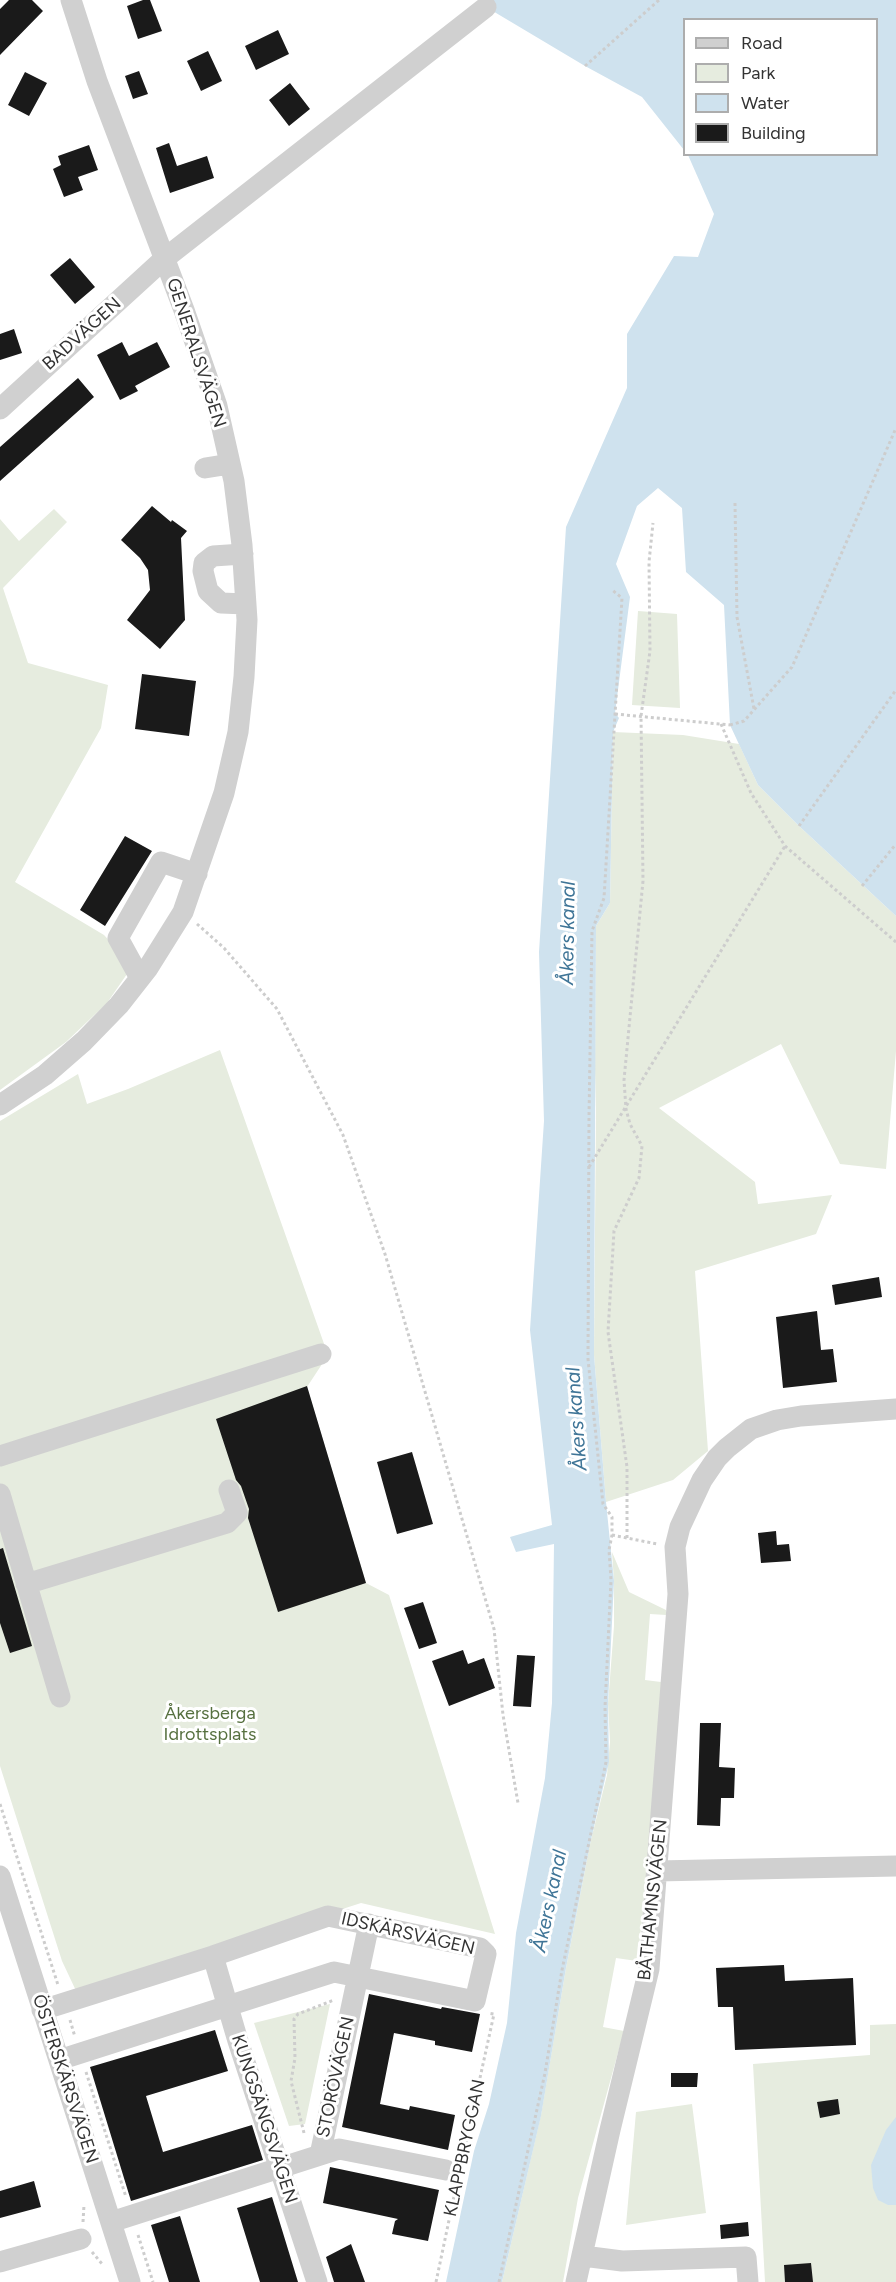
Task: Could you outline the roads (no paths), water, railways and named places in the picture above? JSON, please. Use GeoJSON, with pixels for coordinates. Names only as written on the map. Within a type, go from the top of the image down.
{"type":"FeatureCollection","features":[{"type":"Feature","properties":{"kind":"street","name":"GENERALSVÄGEN"},"geometry":{"type":"LineString","coordinates":[[0,1105],[45,1075],[84,1041],[119,1005],[140,978],[183,912],[224,793],[238,732],[244,677],[246,604],[243,554],[230,464],[217,406],[165,259],[97,81],[71,0]]}},
{"type":"Feature","properties":{"kind":"street","name":"BADVÄGEN"},"geometry":{"type":"LineString","coordinates":[[0,409],[165,259],[486,7]]}},
{"type":"Feature","properties":{"kind":"street"},"geometry":{"type":"LineString","coordinates":[[205,468],[230,464]]}},
{"type":"Feature","properties":{"kind":"street"},"geometry":{"type":"LineString","coordinates":[[243,554],[213,556],[204,563],[203,571],[208,591],[221,603],[246,604]]}},
{"type":"Feature","properties":{"kind":"street"},"geometry":{"type":"LineString","coordinates":[[140,978],[118,938],[161,862],[197,874]]}},
{"type":"Feature","properties":{"kind":"street"},"geometry":{"type":"LineString","coordinates":[[1,1451],[321,1354]]}},
{"type":"Feature","properties":{"kind":"street","name":"BÅTHAMNSVÄGEN"},"geometry":{"type":"LineString","coordinates":[[576,2282],[649,1969],[678,1594],[675,1547],[681,1527],[702,1480],[727,1448],[751,1429],[777,1420],[801,1416],[896,1409]]}},
{"type":"Feature","properties":{"kind":"street"},"geometry":{"type":"LineString","coordinates":[[27,1584],[227,1523],[237,1513],[229,1490]]}},
{"type":"Feature","properties":{"kind":"street"},"geometry":{"type":"LineString","coordinates":[[0,1494],[60,1697]]}},
{"type":"Feature","properties":{"kind":"street"},"geometry":{"type":"LineString","coordinates":[[657,1871],[896,1866]]}},
{"type":"Feature","properties":{"kind":"street","name":"ÖSTERSKÄRSVÄGEN"},"geometry":{"type":"LineString","coordinates":[[0,1876],[130,2282]]}},
{"type":"Feature","properties":{"kind":"street","name":"IDSKÄRSVÄGEN"},"geometry":{"type":"LineString","coordinates":[[42,2010],[213,1956],[328,1916],[480,1948],[486,1954],[475,2001],[350,1984],[334,1972],[59,2060]]}},
{"type":"Feature","properties":{"kind":"street","name":"STORÖVÄGEN"},"geometry":{"type":"LineString","coordinates":[[111,2222],[315,2157],[350,1984],[369,1924]]}},
{"type":"Feature","properties":{"kind":"street","name":"KUNGSÄNGSVÄGEN"},"geometry":{"type":"LineString","coordinates":[[213,1956],[317,2282]]}},
{"type":"Feature","properties":{"kind":"street"},"geometry":{"type":"LineString","coordinates":[[315,2157],[339,2149],[455,2171]]}},
{"type":"Feature","properties":{"kind":"street"},"geometry":{"type":"LineString","coordinates":[[0,2262],[81,2239]]}},
{"type":"Feature","properties":{"kind":"street"},"geometry":{"type":"LineString","coordinates":[[583,2256],[622,2261],[746,2257],[748,2282]]}},
{"type":"Feature","properties":{"kind":"water","name":"Åkers kanal"},"geometry":{"type":"Polygon","coordinates":[[[485,0],[896,0],[896,916],[758,785],[730,725],[724,605],[686,572],[682,508],[658,488],[637,506],[616,564],[630,597],[615,713],[619,718],[613,732],[610,903],[596,926],[594,1355],[614,1581],[608,1704],[609,1762],[590,1844],[566,1968],[541,2116],[502,2282],[446,2282],[474,2151],[489,2104],[507,2023],[516,1933],[545,1778],[552,1703],[554,1544],[516,1552],[510,1537],[552,1525],[530,1330],[544,1121],[539,952],[566,527],[627,388],[627,334],[674,256],[698,257],[714,214],[688,156],[878,156],[878,18],[683,18],[683,149],[642,97],[486,7],[485,0]]]}},
{"type":"Feature","properties":{"kind":"water"},"geometry":{"type":"Polygon","coordinates":[[[896,2117],[896,2205],[888,2205],[878,2200],[873,2188],[871,2165],[886,2130],[896,2117]]]}},
{"type":"Feature","properties":{"kind":"park label","name":"Åkersberga Idrottsplats"},"geometry":{"type":"Point","coordinates":[210,1724]}}]}
